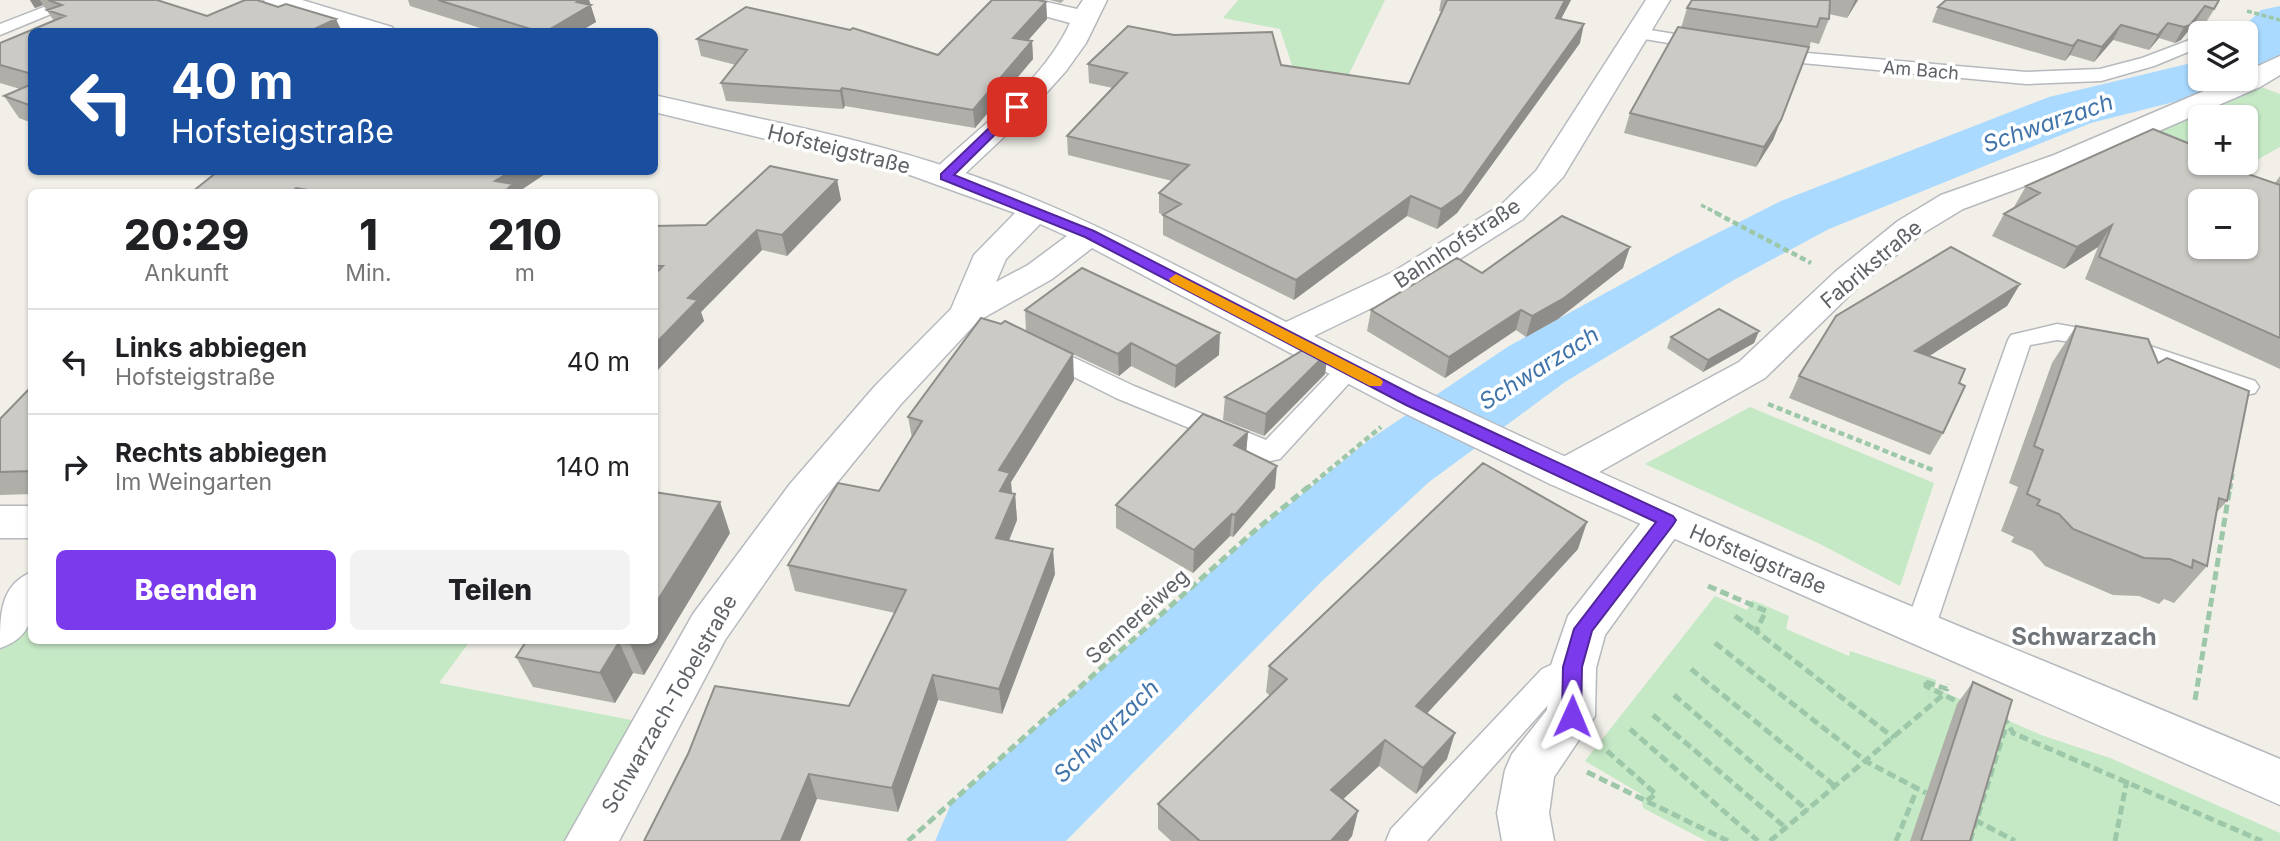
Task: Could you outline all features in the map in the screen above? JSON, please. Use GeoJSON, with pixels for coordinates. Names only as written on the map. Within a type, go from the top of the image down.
{"type":"FeatureCollection","features":[{"type":"Feature","properties":{"kind":"street"},"geometry":{"type":"LineString","coordinates":[[278,0],[370,28]]}},
{"type":"Feature","properties":{"kind":"street"},"geometry":{"type":"LineString","coordinates":[[945,176],[1035,90],[1072,46],[1089,8],[1050,12],[1013,0]]}},
{"type":"Feature","properties":{"kind":"street","name":"Bahnhofstraße"},"geometry":{"type":"LineString","coordinates":[[1285,336],[1405,279],[1512,212],[1548,177],[1658,0]]}},
{"type":"Feature","properties":{"kind":"street","name":"Fabrikstraße"},"geometry":{"type":"LineString","coordinates":[[1564,474],[1752,370],[1847,279],[1909,228],[1952,202],[2066,161],[2250,81],[2280,64]]}},
{"type":"Feature","properties":{"kind":"street","name":"Hofsteigstraße"},"geometry":{"type":"LineString","coordinates":[[658,104],[864,153],[945,176],[1036,210],[1090,234],[1349,369],[1404,412],[1489,439],[1667,520],[2280,782]]}},
{"type":"Feature","properties":{"kind":"street","name":"Schwarzach-Tobelstraße"},"geometry":{"type":"LineString","coordinates":[[979,319],[991,255],[1036,210]]}},
{"type":"Feature","properties":{"kind":"street","name":"Schwarzach-Tobelstraße"},"geometry":{"type":"LineString","coordinates":[[591,841],[709,627],[804,495],[888,395],[979,319],[1090,234]]}},
{"type":"Feature","properties":{"kind":"street"},"geometry":{"type":"LineString","coordinates":[[1528,841],[1523,813],[1530,770],[1572,716],[1573,667],[1584,629],[1667,520]]}},
{"type":"Feature","properties":{"kind":"street"},"geometry":{"type":"LineString","coordinates":[[0,522],[28,522]]}},
{"type":"Feature","properties":{"kind":"street"},"geometry":{"type":"LineString","coordinates":[[0,630],[28,594]]}},
{"type":"Feature","properties":{"kind":"lane"},"geometry":{"type":"LineString","coordinates":[[0,30],[77,0]]}},
{"type":"Feature","properties":{"kind":"lane"},"geometry":{"type":"LineString","coordinates":[[1638,33],[1723,47]]}},
{"type":"Feature","properties":{"kind":"lane","name":"Am Bach"},"geometry":{"type":"LineString","coordinates":[[1749,51],[1902,69],[2026,78],[2101,75],[2148,62],[2188,46]]}},
{"type":"Feature","properties":{"kind":"lane"},"geometry":{"type":"LineString","coordinates":[[1920,628],[2020,340],[2057,332],[2105,339],[2246,387]]}},
{"type":"Feature","properties":{"kind":"lane"},"geometry":{"type":"LineString","coordinates":[[1015,337],[1125,392],[1270,452],[1349,369]]}},
{"type":"Feature","properties":{"kind":"lane"},"geometry":{"type":"LineString","coordinates":[[1404,841],[1553,678],[1573,667]]}},
{"type":"Feature","properties":{"kind":"path"},"geometry":{"type":"LineString","coordinates":[[2254,12],[2280,20]]}},
{"type":"Feature","properties":{"kind":"path"},"geometry":{"type":"LineString","coordinates":[[1701,205],[1792,255]]}},
{"type":"Feature","properties":{"kind":"path"},"geometry":{"type":"LineString","coordinates":[[1758,400],[1969,485]]}},
{"type":"Feature","properties":{"kind":"path","name":"Sennereiweg"},"geometry":{"type":"LineString","coordinates":[[908,841],[1252,533],[1404,412]]}},
{"type":"Feature","properties":{"kind":"path"},"geometry":{"type":"LineString","coordinates":[[2195,703],[2235,456]]}},
{"type":"Feature","properties":{"kind":"path"},"geometry":{"type":"LineString","coordinates":[[1708,586],[1766,611],[1756,631]]}},
{"type":"Feature","properties":{"kind":"path"},"geometry":{"type":"LineString","coordinates":[[1735,616],[1894,738]]}},
{"type":"Feature","properties":{"kind":"path"},"geometry":{"type":"LineString","coordinates":[[1715,643],[1867,762],[1926,793]]}},
{"type":"Feature","properties":{"kind":"path"},"geometry":{"type":"LineString","coordinates":[[1691,670],[1836,787]]}},
{"type":"Feature","properties":{"kind":"path"},"geometry":{"type":"LineString","coordinates":[[1770,841],[1867,762],[1945,692],[1975,710]]}},
{"type":"Feature","properties":{"kind":"path"},"geometry":{"type":"LineString","coordinates":[[1674,695],[1808,811]]}},
{"type":"Feature","properties":{"kind":"path"},"geometry":{"type":"LineString","coordinates":[[1994,705],[2013,733]]}},
{"type":"Feature","properties":{"kind":"path"},"geometry":{"type":"LineString","coordinates":[[1653,715],[1786,828]]}},
{"type":"Feature","properties":{"kind":"path"},"geometry":{"type":"LineString","coordinates":[[1996,720],[2004,732],[2013,733],[2127,780],[2262,841]]}},
{"type":"Feature","properties":{"kind":"path"},"geometry":{"type":"LineString","coordinates":[[1630,729],[1758,841]]}},
{"type":"Feature","properties":{"kind":"path"},"geometry":{"type":"LineString","coordinates":[[1970,841],[2004,732]]}},
{"type":"Feature","properties":{"kind":"path"},"geometry":{"type":"LineString","coordinates":[[1607,751],[1656,794],[1644,802]]}},
{"type":"Feature","properties":{"kind":"path"},"geometry":{"type":"LineString","coordinates":[[2115,841],[2127,780]]}},
{"type":"Feature","properties":{"kind":"path"},"geometry":{"type":"LineString","coordinates":[[1604,781],[1728,841]]}},
{"type":"Feature","properties":{"kind":"path"},"geometry":{"type":"LineString","coordinates":[[1896,841],[1917,789]]}},
{"type":"Feature","properties":{"kind":"path"},"geometry":{"type":"LineString","coordinates":[[1966,815],[2015,841]]}},
{"type":"Feature","properties":{"kind":"green space"},"geometry":{"type":"Polygon","coordinates":[[[1238,0],[1385,0],[1347,78],[1294,71],[1280,29],[1223,18],[1238,0]]]}},
{"type":"Feature","properties":{"kind":"green space"},"geometry":{"type":"Polygon","coordinates":[[[2258,86],[2280,94],[2280,147],[2258,159],[2258,105],[2213,105],[2243,91],[2258,91],[2258,86]]]}},
{"type":"Feature","properties":{"kind":"green space"},"geometry":{"type":"Polygon","coordinates":[[[2188,117],[2188,158],[2140,139],[2188,117]]]}},
{"type":"Feature","properties":{"kind":"green space"},"geometry":{"type":"Polygon","coordinates":[[[1750,407],[1934,483],[1900,586],[1820,544],[1645,464],[1750,407]]]}},
{"type":"Feature","properties":{"kind":"green space"},"geometry":{"type":"Polygon","coordinates":[[[1715,596],[1747,610],[1752,600],[1789,616],[1786,629],[1849,656],[1850,651],[1936,680],[1935,688],[2041,735],[2110,758],[2280,833],[2280,841],[1706,841],[1643,808],[1641,794],[1585,761],[1715,596]]]}},
{"type":"Feature","properties":{"kind":"green space"},"geometry":{"type":"Polygon","coordinates":[[[28,598],[28,644],[468,644],[439,683],[652,724],[587,841],[0,841],[0,635],[28,598]]]}},
{"type":"Feature","properties":{"kind":"building"},"geometry":{"type":"Polygon","coordinates":[[[48,0],[157,0],[207,16],[245,0],[257,0],[278,7],[286,4],[336,19],[317,28],[36,28],[65,16],[47,10],[62,5],[48,0]]]}},
{"type":"Feature","properties":{"kind":"building"},"geometry":{"type":"Polygon","coordinates":[[[438,0],[581,0],[577,2],[591,5],[552,28],[527,28],[438,0]]]}},
{"type":"Feature","properties":{"kind":"building"},"geometry":{"type":"Polygon","coordinates":[[[992,0],[1046,2],[1013,38],[1032,41],[973,110],[842,88],[840,91],[721,83],[747,50],[697,39],[746,7],[850,30],[853,28],[938,55],[992,0]]]}},
{"type":"Feature","properties":{"kind":"building"},"geometry":{"type":"Polygon","coordinates":[[[1447,0],[1565,0],[1556,18],[1584,24],[1462,194],[1441,209],[1411,196],[1296,280],[1163,215],[1181,204],[1159,193],[1189,165],[1067,136],[1127,73],[1088,64],[1128,26],[1174,35],[1272,32],[1281,65],[1409,84],[1447,0]]]}},
{"type":"Feature","properties":{"kind":"building"},"geometry":{"type":"Polygon","coordinates":[[[1692,0],[1830,0],[1829,19],[1820,18],[1817,27],[1687,8],[1692,0]]]}},
{"type":"Feature","properties":{"kind":"building"},"geometry":{"type":"Polygon","coordinates":[[[1946,0],[2219,0],[2214,9],[2205,6],[2193,21],[2188,21],[2188,26],[2168,23],[2158,35],[2121,25],[2102,47],[2078,40],[2073,46],[1938,7],[1946,0]]]}},
{"type":"Feature","properties":{"kind":"building"},"geometry":{"type":"Polygon","coordinates":[[[1678,27],[1809,47],[1781,120],[1764,147],[1630,113],[1678,27]]]}},
{"type":"Feature","properties":{"kind":"building"},"geometry":{"type":"Polygon","coordinates":[[[28,31],[28,73],[0,65],[0,43],[28,31]]]}},
{"type":"Feature","properties":{"kind":"building"},"geometry":{"type":"Polygon","coordinates":[[[28,86],[28,105],[4,96],[28,86]]]}},
{"type":"Feature","properties":{"kind":"building"},"geometry":{"type":"Polygon","coordinates":[[[2153,129],[2188,143],[2188,175],[2251,175],[2280,185],[2280,338],[2099,257],[2112,225],[2077,247],[2004,214],[2040,193],[2026,186],[2153,129]]]}},
{"type":"Feature","properties":{"kind":"building"},"geometry":{"type":"Polygon","coordinates":[[[770,166],[837,180],[782,235],[757,230],[688,298],[698,300],[658,341],[658,271],[663,266],[658,266],[658,226],[706,225],[770,166]]]}},
{"type":"Feature","properties":{"kind":"building"},"geometry":{"type":"Polygon","coordinates":[[[213,175],[505,175],[495,181],[513,184],[507,189],[196,189],[213,175]]]}},
{"type":"Feature","properties":{"kind":"building"},"geometry":{"type":"Polygon","coordinates":[[[1562,216],[1630,247],[1564,298],[1532,316],[1521,310],[1449,357],[1371,310],[1457,258],[1482,273],[1562,216]]]}},
{"type":"Feature","properties":{"kind":"building"},"geometry":{"type":"Polygon","coordinates":[[[1951,247],[2020,284],[1915,351],[1965,369],[1959,383],[1965,386],[1943,433],[1799,376],[1836,316],[1951,247]]]}},
{"type":"Feature","properties":{"kind":"building"},"geometry":{"type":"Polygon","coordinates":[[[1082,268],[1220,333],[1176,366],[1131,343],[1118,354],[1025,310],[1082,268]]]}},
{"type":"Feature","properties":{"kind":"building"},"geometry":{"type":"Polygon","coordinates":[[[1719,309],[1759,331],[1708,360],[1671,337],[1719,309]]]}},
{"type":"Feature","properties":{"kind":"building"},"geometry":{"type":"Polygon","coordinates":[[[981,318],[1001,324],[1005,321],[1073,354],[999,470],[1010,473],[1000,491],[1015,494],[996,538],[1053,549],[999,689],[933,675],[892,788],[809,774],[781,841],[644,841],[688,754],[715,686],[849,706],[906,590],[788,565],[838,483],[879,491],[922,421],[908,417],[981,318]]]}},
{"type":"Feature","properties":{"kind":"building"},"geometry":{"type":"Polygon","coordinates":[[[2076,326],[2148,339],[2158,363],[2167,358],[2249,391],[2227,501],[2219,498],[2207,566],[2193,560],[2192,568],[2170,559],[2144,558],[2073,529],[2059,514],[2037,505],[2040,500],[2027,494],[2043,450],[2034,446],[2076,326]]]}},
{"type":"Feature","properties":{"kind":"building"},"geometry":{"type":"Polygon","coordinates":[[[1313,344],[1328,352],[1266,414],[1225,397],[1313,344]]]}},
{"type":"Feature","properties":{"kind":"building"},"geometry":{"type":"Polygon","coordinates":[[[28,390],[28,471],[0,472],[0,419],[28,390]]]}},
{"type":"Feature","properties":{"kind":"building"},"geometry":{"type":"Polygon","coordinates":[[[1203,414],[1248,432],[1234,445],[1277,466],[1235,515],[1232,514],[1194,550],[1116,505],[1203,414]]]}},
{"type":"Feature","properties":{"kind":"building"},"geometry":{"type":"Polygon","coordinates":[[[1483,463],[1587,522],[1416,706],[1455,733],[1423,768],[1385,740],[1331,790],[1358,811],[1331,841],[1200,841],[1158,804],[1287,679],[1269,666],[1483,463]]]}},
{"type":"Feature","properties":{"kind":"building"},"geometry":{"type":"Polygon","coordinates":[[[658,493],[720,502],[658,600],[658,493]]]}},
{"type":"Feature","properties":{"kind":"building"},"geometry":{"type":"Polygon","coordinates":[[[524,644],[618,644],[600,673],[516,657],[524,644]]]}},
{"type":"Feature","properties":{"kind":"building"},"geometry":{"type":"Polygon","coordinates":[[[1973,682],[2012,700],[1970,841],[1921,841],[1973,682]]]}},
{"type":"Feature","properties":{"kind":"waterway","name":"Schwarzach"},"geometry":{"type":"LineString","coordinates":[[2258,44],[2280,22]]}},
{"type":"Feature","properties":{"kind":"waterway","name":"Schwarzach"},"geometry":{"type":"LineString","coordinates":[[991,841],[1287,558],[1399,461],[1537,364],[1707,266],[1805,215],[2070,110],[2188,81]]}},
{"type":"Feature","properties":{"kind":"slow traffic"},"geometry":{"type":"LineString","coordinates":[[1176,279],[1375,382]]}},
{"type":"Feature","properties":{"kind":"district","name":"Schwarzach"},"geometry":{"type":"Point","coordinates":[2084,636]}},
{"type":"Feature","properties":{"kind":"route"},"geometry":{"type":"LineString","coordinates":[[1017,107],[945,176],[1036,210],[1090,234],[1411,401],[1667,520],[1584,629],[1573,667],[1572,716]]}}]}
